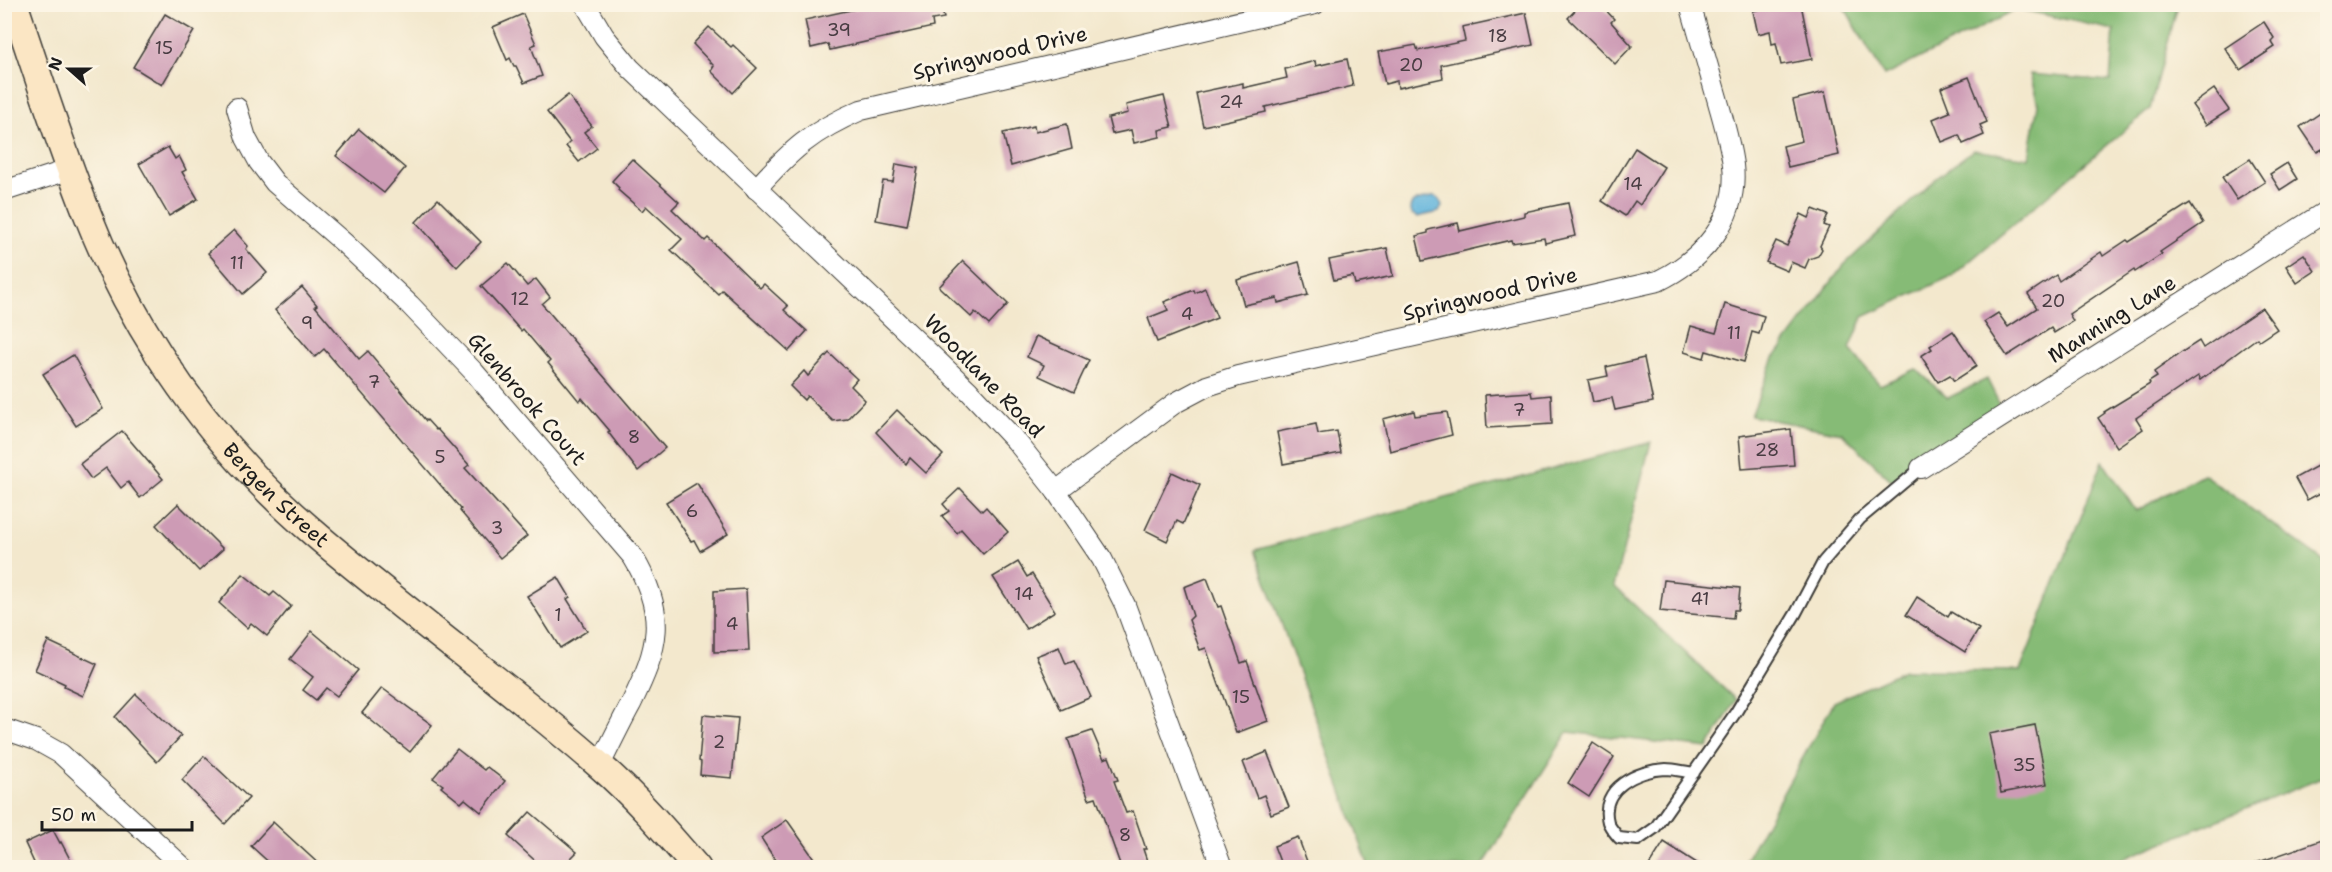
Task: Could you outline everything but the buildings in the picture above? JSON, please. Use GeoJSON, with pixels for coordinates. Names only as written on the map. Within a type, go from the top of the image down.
{"type":"FeatureCollection","features":[{"type":"Feature","properties":{"kind":"street","name":"Bergen Street"},"geometry":{"type":"LineString","coordinates":[[14,4],[71,169],[99,240],[140,323],[179,385],[214,431],[253,475],[304,526],[600,765],[655,819],[696,867]]}},
{"type":"Feature","properties":{"kind":"street","name":"Woodlane Road"},"geometry":{"type":"LineString","coordinates":[[585,4],[604,36],[630,69],[969,391],[1016,441],[1056,491],[1102,559],[1125,604],[1222,867]]}},
{"type":"Feature","properties":{"kind":"street","name":"Springwood Drive"},"geometry":{"type":"LineString","coordinates":[[756,189],[804,140],[832,122],[861,110],[1315,4]]}},
{"type":"Feature","properties":{"kind":"street","name":"Springwood Drive"},"geometry":{"type":"LineString","coordinates":[[1056,491],[1175,403],[1218,383],[1238,376],[1658,281],[1679,270],[1700,254],[1715,236],[1726,215],[1732,194],[1733,168],[1729,143],[1690,4]]}},
{"type":"Feature","properties":{"kind":"street","name":"Glenbrook Court"},"geometry":{"type":"LineString","coordinates":[[237,108],[246,138],[259,162],[276,183],[402,297],[474,372],[633,557],[646,578],[654,602],[657,628],[654,648],[649,668],[600,765]]}},
{"type":"Feature","properties":{"kind":"street"},"geometry":{"type":"LineString","coordinates":[[4,191],[71,169]]}},
{"type":"Feature","properties":{"kind":"street","name":"Manning Lane"},"geometry":{"type":"LineString","coordinates":[[1921,468],[2328,210]]}},
{"type":"Feature","properties":{"kind":"street"},"geometry":{"type":"LineString","coordinates":[[4,729],[36,740],[61,754],[184,867]]}},
{"type":"Feature","properties":{"kind":"lane"},"geometry":{"type":"LineString","coordinates":[[1694,773],[1665,769],[1637,775],[1617,786],[1608,804],[1608,823],[1619,838],[1638,840],[1655,828],[1694,773],[1736,712],[1796,613],[1823,562],[1860,519],[1921,468]]}},
{"type":"Feature","properties":{"kind":"green space"},"geometry":{"type":"Polygon","coordinates":[[[1843,5],[2178,5],[2150,109],[1952,276],[1863,317],[1850,349],[1880,385],[1916,369],[1948,398],[1987,379],[2002,409],[1893,482],[1842,433],[1751,416],[1774,358],[1844,265],[1938,177],[1973,150],[2029,158],[2038,104],[2030,74],[2110,81],[2114,30],[2018,9],[1884,76],[1843,5]]]}},
{"type":"Feature","properties":{"kind":"green space"},"geometry":{"type":"Polygon","coordinates":[[[1651,442],[1614,586],[1736,700],[1708,748],[1568,732],[1482,867],[1369,867],[1255,550],[1651,442]]]}},
{"type":"Feature","properties":{"kind":"green space"},"geometry":{"type":"Polygon","coordinates":[[[2103,461],[2136,511],[2203,474],[2327,564],[2327,776],[2103,867],[1741,868],[1834,702],[1904,670],[2020,671],[2103,461]]]}},
{"type":"Feature","properties":{"kind":"water"},"geometry":{"type":"Polygon","coordinates":[[[1435,196],[1440,200],[1442,206],[1439,212],[1417,217],[1412,214],[1410,207],[1413,202],[1435,196]]]}}]}
